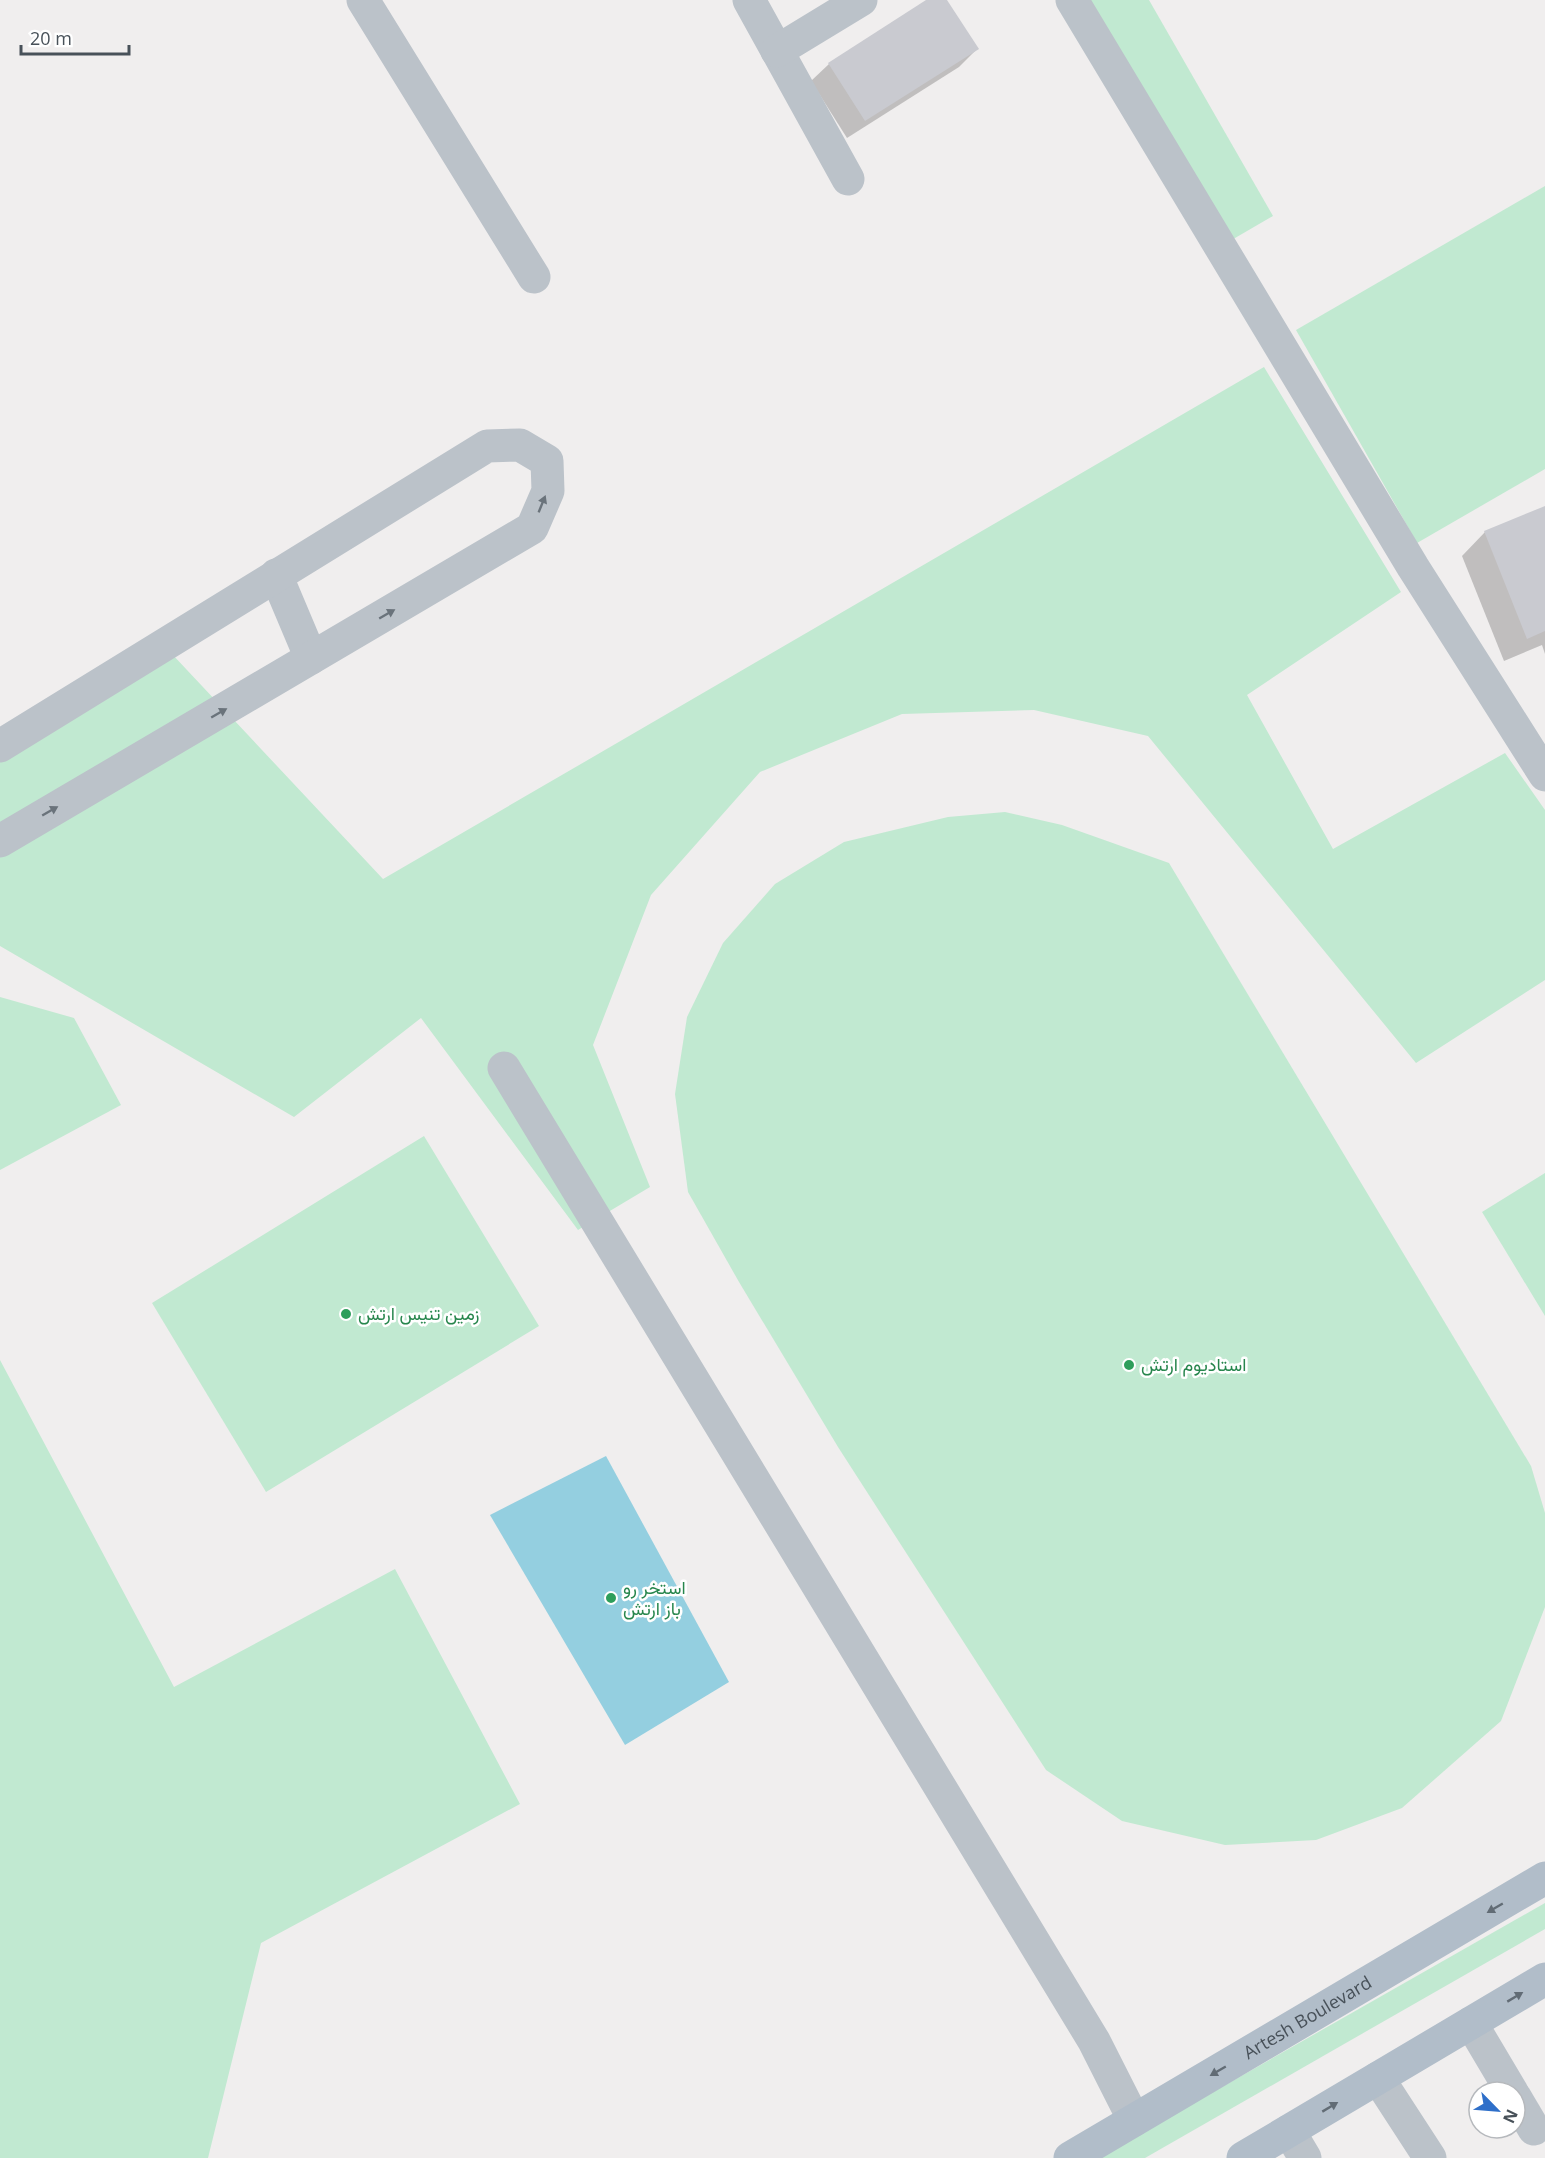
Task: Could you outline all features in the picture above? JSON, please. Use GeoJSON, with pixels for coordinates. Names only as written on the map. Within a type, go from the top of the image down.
{"type":"FeatureCollection","features":[{"type":"Feature","properties":{"kind":"main road","name":"Artesh Boulevard"},"geometry":{"type":"LineString","coordinates":[[1070,2158],[1545,1878]]}},
{"type":"Feature","properties":{"kind":"main road"},"geometry":{"type":"LineString","coordinates":[[1243,2158],[1297,2144],[1378,2078],[1545,1979]]}},
{"type":"Feature","properties":{"kind":"street"},"geometry":{"type":"LineString","coordinates":[[363,0],[534,277]]}},
{"type":"Feature","properties":{"kind":"street"},"geometry":{"type":"LineString","coordinates":[[749,0],[848,179]]}},
{"type":"Feature","properties":{"kind":"street"},"geometry":{"type":"LineString","coordinates":[[777,51],[861,0]]}},
{"type":"Feature","properties":{"kind":"street"},"geometry":{"type":"LineString","coordinates":[[1072,0],[1406,557],[1545,775]]}},
{"type":"Feature","properties":{"kind":"street"},"geometry":{"type":"LineString","coordinates":[[0,746],[486,446],[520,445],[548,461],[548,490],[532,528],[0,841]]}},
{"type":"Feature","properties":{"kind":"street"},"geometry":{"type":"LineString","coordinates":[[276,575],[311,658]]}},
{"type":"Feature","properties":{"kind":"street"},"geometry":{"type":"LineString","coordinates":[[504,1068],[1088,2031],[1134,2120]]}},
{"type":"Feature","properties":{"kind":"street"},"geometry":{"type":"LineString","coordinates":[[1472,2023],[1505,2080]]}},
{"type":"Feature","properties":{"kind":"street"},"geometry":{"type":"LineString","coordinates":[[1378,2078],[1430,2158]]}},
{"type":"Feature","properties":{"kind":"street"},"geometry":{"type":"LineString","coordinates":[[1527,2117],[1534,2129]]}},
{"type":"Feature","properties":{"kind":"green space"},"geometry":{"type":"Polygon","coordinates":[[[1082,0],[1149,0],[1273,216],[1223,245],[1082,0]]]}},
{"type":"Feature","properties":{"kind":"green space"},"geometry":{"type":"Polygon","coordinates":[[[1545,186],[1545,469],[1417,543],[1296,330],[1545,186]]]}},
{"type":"Feature","properties":{"kind":"green space"},"geometry":{"type":"Polygon","coordinates":[[[1264,367],[1401,592],[1247,695],[1333,849],[1505,753],[1545,810],[1545,980],[1416,1063],[1148,736],[1034,710],[902,714],[760,772],[651,895],[593,1045],[650,1187],[578,1230],[421,1018],[294,1117],[0,946],[0,756],[156,637],[383,879],[1264,367]]]}},
{"type":"Feature","properties":{"kind":"green space","name":"استادیوم ارتش"},"geometry":{"type":"Polygon","coordinates":[[[1005,812],[1062,825],[1169,863],[1531,1466],[1545,1513],[1545,1607],[1501,1721],[1402,1808],[1316,1840],[1225,1845],[1122,1821],[1046,1770],[838,1447],[688,1192],[675,1094],[687,1017],[723,943],[775,884],[844,842],[948,817],[1005,812]]]}},
{"type":"Feature","properties":{"kind":"green space"},"geometry":{"type":"Polygon","coordinates":[[[0,997],[74,1018],[121,1105],[0,1170],[0,997]]]}},
{"type":"Feature","properties":{"kind":"green space","name":"زمین تنیس ارتش"},"geometry":{"type":"Polygon","coordinates":[[[424,1136],[539,1326],[266,1492],[152,1303],[424,1136]]]}},
{"type":"Feature","properties":{"kind":"green space"},"geometry":{"type":"Polygon","coordinates":[[[1545,1173],[1545,1316],[1482,1212],[1545,1173]]]}},
{"type":"Feature","properties":{"kind":"green space"},"geometry":{"type":"Polygon","coordinates":[[[0,1360],[174,1687],[395,1569],[520,1804],[261,1943],[208,2158],[0,2158],[0,1360]]]}},
{"type":"Feature","properties":{"kind":"green space"},"geometry":{"type":"Polygon","coordinates":[[[1545,1903],[1545,1929],[1145,2158],[1097,2158],[1545,1903]]]}},
{"type":"Feature","properties":{"kind":"water","name":"استخر رو باز ارتش"},"geometry":{"type":"Polygon","coordinates":[[[606,1456],[729,1682],[625,1745],[490,1515],[606,1456]]]}},
{"type":"Feature","properties":{"kind":"building"},"geometry":{"type":"Polygon","coordinates":[[[926,0],[947,0],[979,49],[865,121],[828,63],[926,0]]]}},
{"type":"Feature","properties":{"kind":"building"},"geometry":{"type":"Polygon","coordinates":[[[1545,506],[1545,631],[1527,639],[1484,531],[1545,506]]]}},
{"type":"Feature","properties":{"kind":"place","name":"زمین تنیس ارتش"},"geometry":{"type":"Point","coordinates":[346,1314]}},
{"type":"Feature","properties":{"kind":"place","name":"استادیوم ارتش"},"geometry":{"type":"Point","coordinates":[1129,1365]}},
{"type":"Feature","properties":{"kind":"place","name":"استخر رو باز ارتش"},"geometry":{"type":"Point","coordinates":[611,1598]}}]}
